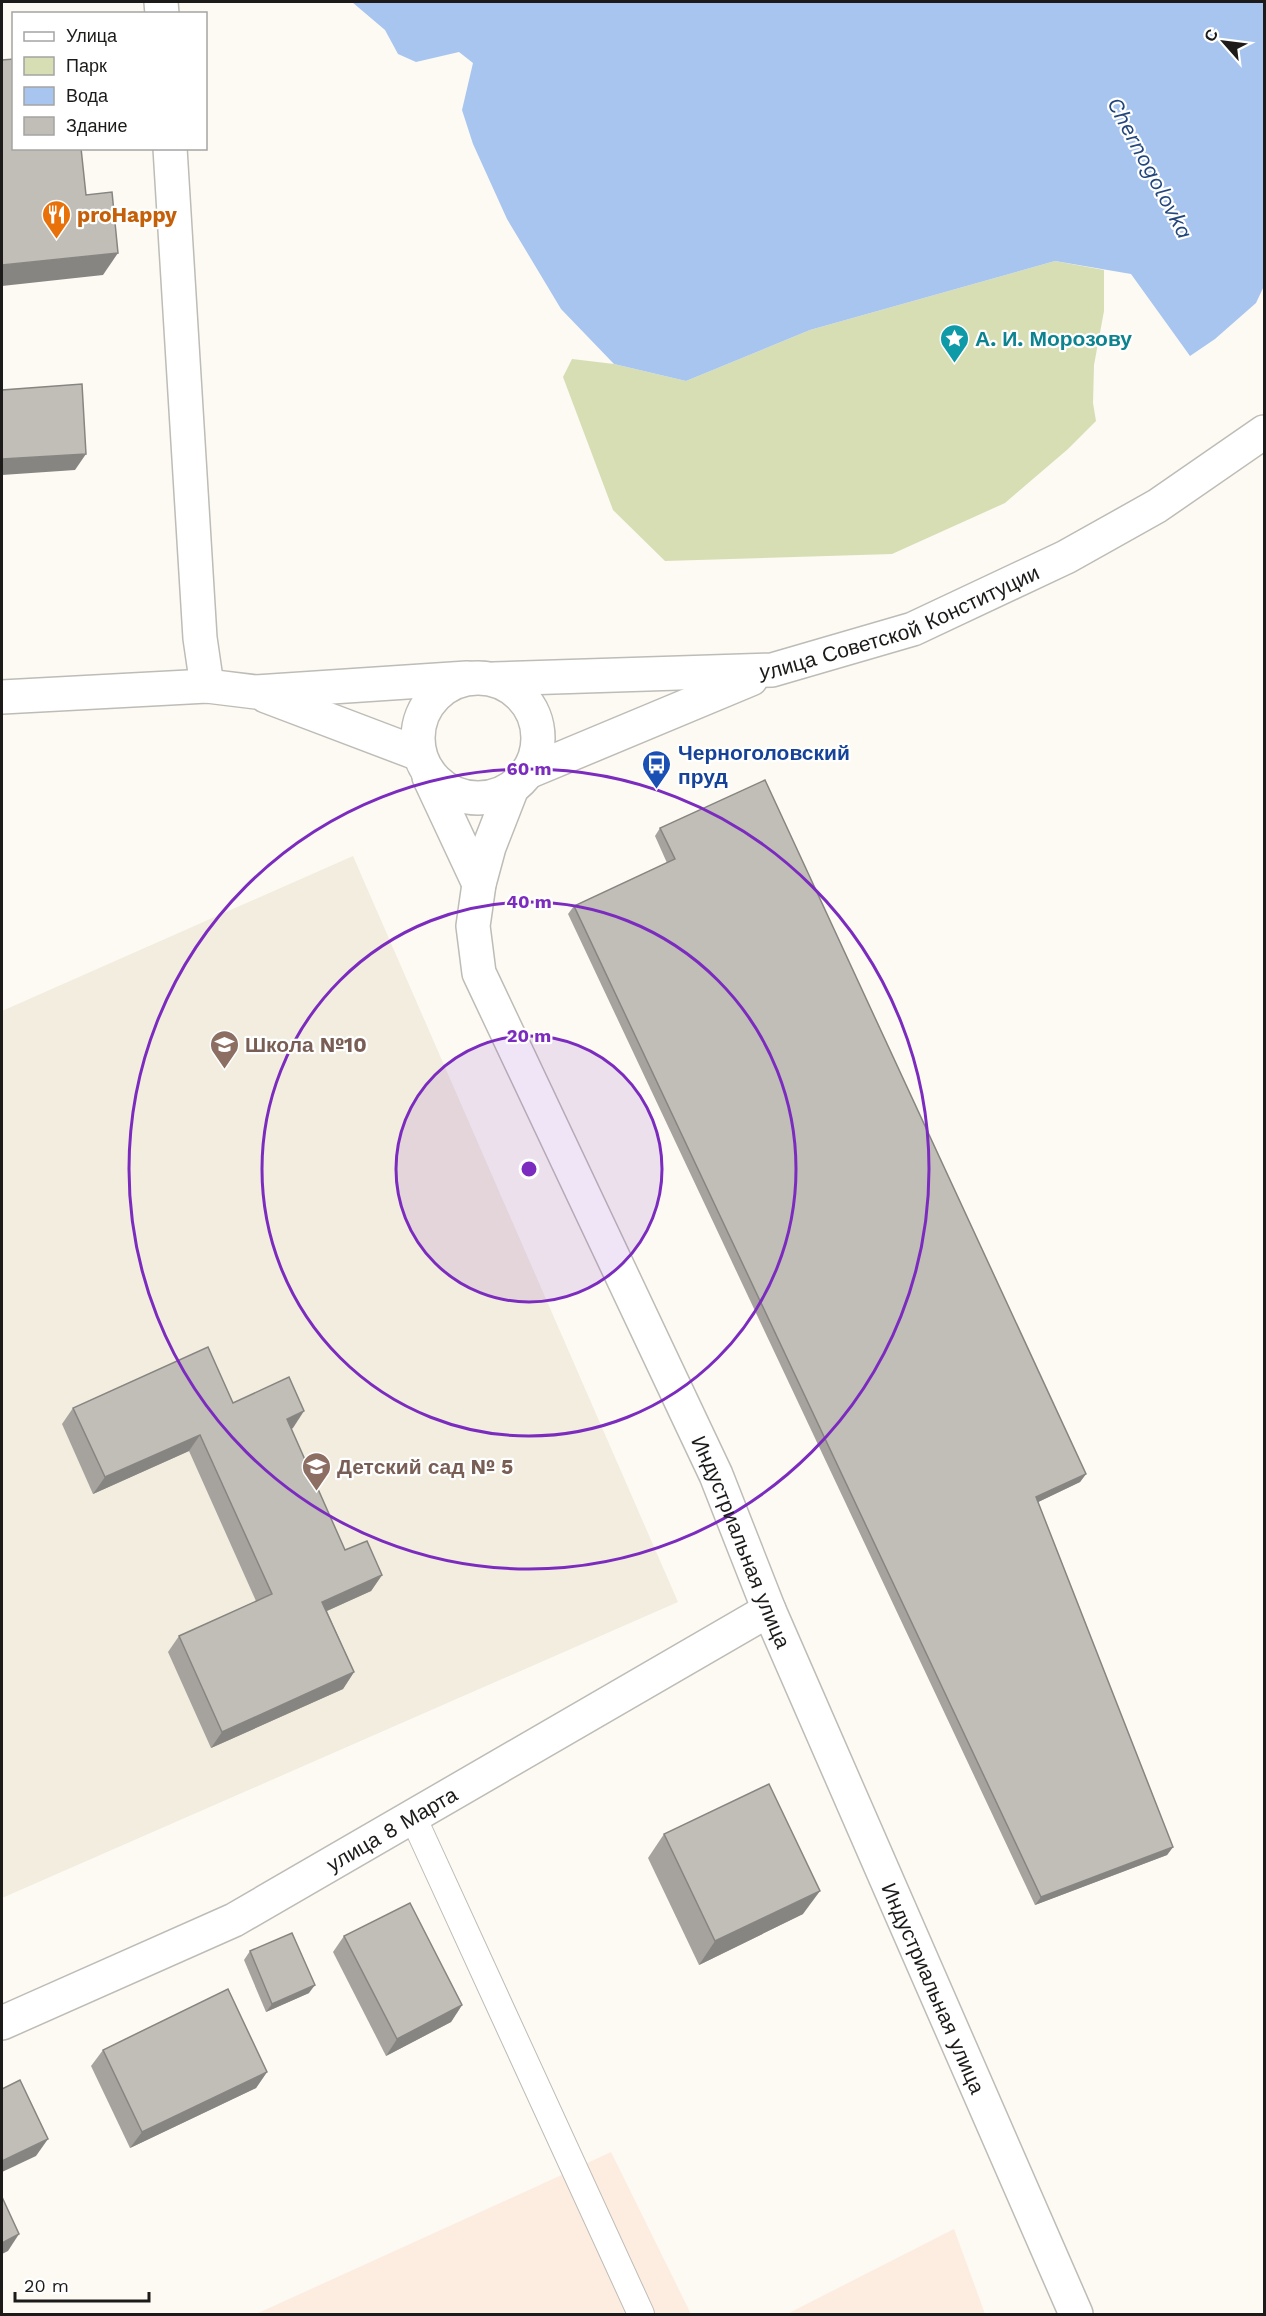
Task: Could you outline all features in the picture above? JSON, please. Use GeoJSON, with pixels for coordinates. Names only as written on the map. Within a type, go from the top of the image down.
{"type":"FeatureCollection","features":[{"type":"Feature","properties":{"kind":"street"},"geometry":{"type":"LineString","coordinates":[[170,150],[199,627],[207,686]]}},
{"type":"Feature","properties":{"kind":"street","name":"улица Советской Конституции"},"geometry":{"type":"LineString","coordinates":[[256,692],[481,678],[772,670],[913,629],[1066,557],[1157,506],[1264,432]]}},
{"type":"Feature","properties":{"kind":"street"},"geometry":{"type":"LineString","coordinates":[[2,697],[207,686],[256,692],[422,762],[438,784],[455,794],[474,799],[494,797],[520,780],[772,670]]}},
{"type":"Feature","properties":{"kind":"street"},"geometry":{"type":"LineString","coordinates":[[480,884],[422,762],[417,734],[422,715],[432,697],[448,684],[481,678],[512,687],[526,700],[535,717],[538,736],[536,755],[520,780]]}},
{"type":"Feature","properties":{"kind":"street","name":"Индустриальная улица"},"geometry":{"type":"LineString","coordinates":[[520,780],[489,847],[480,884],[473,926],[479,973],[716,1475],[769,1610],[1076,2314]]}},
{"type":"Feature","properties":{"kind":"street","name":"улица 8 Марта"},"geometry":{"type":"LineString","coordinates":[[2,2023],[234,1920],[769,1610]]}},
{"type":"Feature","properties":{"kind":"lane"},"geometry":{"type":"LineString","coordinates":[[412,1817],[641,2314]]}},
{"type":"Feature","properties":{"kind":"shaded area","name":"Детский сад № 5"},"geometry":{"type":"Polygon","coordinates":[[[353,856],[678,1602],[2,1898],[2,1011],[353,856]]]}},
{"type":"Feature","properties":{"kind":"shaded area"},"geometry":{"type":"Polygon","coordinates":[[[611,2152],[691,2314],[256,2314],[555,2178],[611,2152]]]}},
{"type":"Feature","properties":{"kind":"shaded area"},"geometry":{"type":"Polygon","coordinates":[[[954,2229],[985,2314],[787,2314],[954,2229]]]}},
{"type":"Feature","properties":{"kind":"green space"},"geometry":{"type":"Polygon","coordinates":[[[1055,261],[1104,270],[1104,311],[1094,365],[1093,403],[1096,421],[1068,449],[1005,503],[892,554],[665,561],[613,510],[563,377],[572,359],[614,364],[686,381],[810,330],[1055,261]]]}},
{"type":"Feature","properties":{"kind":"water","name":"Chernogolovka"},"geometry":{"type":"Polygon","coordinates":[[[352,2],[1264,2],[1264,286],[1256,303],[1215,339],[1190,356],[1131,274],[1055,261],[810,330],[686,381],[614,364],[561,309],[507,219],[473,144],[462,110],[473,63],[459,52],[416,62],[398,54],[385,30],[352,2]]]}},
{"type":"Feature","properties":{"kind":"building"},"geometry":{"type":"Polygon","coordinates":[[[12,59],[12,150],[81,150],[86,195],[112,192],[118,253],[2,265],[2,60],[12,59]]]}},
{"type":"Feature","properties":{"kind":"building"},"geometry":{"type":"Polygon","coordinates":[[[82,384],[86,454],[2,459],[2,390],[82,384]]]}},
{"type":"Feature","properties":{"kind":"building"},"geometry":{"type":"Polygon","coordinates":[[[765,780],[1086,1474],[1036,1497],[1173,1847],[1041,1897],[574,906],[675,859],[660,828],[765,780]]]}},
{"type":"Feature","properties":{"kind":"building"},"geometry":{"type":"Polygon","coordinates":[[[208,1347],[233,1403],[289,1377],[304,1411],[287,1419],[345,1550],[367,1541],[382,1575],[322,1602],[354,1672],[222,1732],[179,1636],[272,1594],[200,1435],[105,1477],[73,1408],[208,1347]]]}},
{"type":"Feature","properties":{"kind":"building"},"geometry":{"type":"Polygon","coordinates":[[[769,1784],[820,1891],[715,1941],[664,1834],[769,1784]]]}},
{"type":"Feature","properties":{"kind":"building"},"geometry":{"type":"Polygon","coordinates":[[[410,1903],[462,2005],[397,2039],[344,1936],[410,1903]]]}},
{"type":"Feature","properties":{"kind":"building"},"geometry":{"type":"Polygon","coordinates":[[[292,1933],[315,1985],[272,2004],[250,1951],[292,1933]]]}},
{"type":"Feature","properties":{"kind":"building"},"geometry":{"type":"Polygon","coordinates":[[[228,1989],[267,2072],[142,2132],[103,2050],[228,1989]]]}},
{"type":"Feature","properties":{"kind":"building"},"geometry":{"type":"Polygon","coordinates":[[[20,2080],[48,2139],[2,2161],[2,2089],[20,2080]]]}},
{"type":"Feature","properties":{"kind":"building"},"geometry":{"type":"Polygon","coordinates":[[[2,2197],[19,2234],[2,2243],[2,2197]]]}},
{"type":"Feature","properties":{"kind":"place","name":"proHappy"},"geometry":{"type":"Point","coordinates":[56,240]}},
{"type":"Feature","properties":{"kind":"place","name":"А. И. Морозову"},"geometry":{"type":"Point","coordinates":[954,364]}},
{"type":"Feature","properties":{"kind":"place","name":"Черноголовский пруд"},"geometry":{"type":"Point","coordinates":[657,790]}},
{"type":"Feature","properties":{"kind":"place","name":"Школа №10"},"geometry":{"type":"Point","coordinates":[224,1070]}},
{"type":"Feature","properties":{"kind":"place","name":"Детский сад № 5"},"geometry":{"type":"Point","coordinates":[316,1492]}}]}
